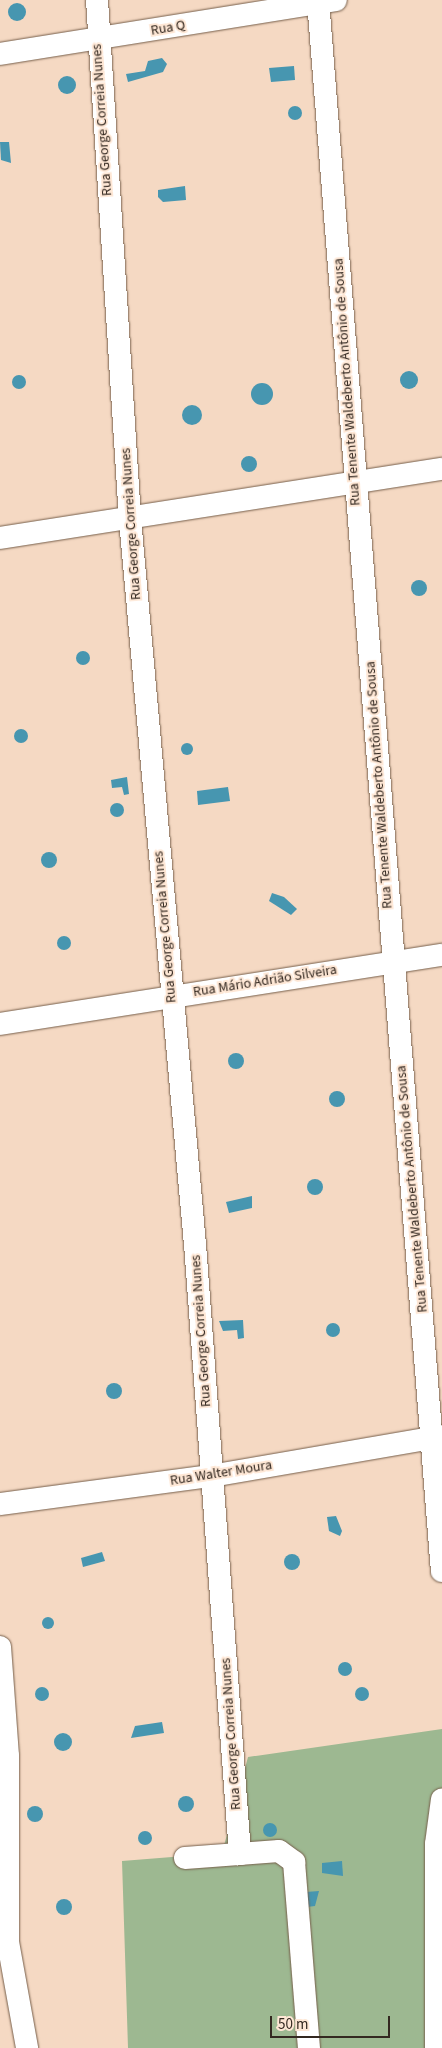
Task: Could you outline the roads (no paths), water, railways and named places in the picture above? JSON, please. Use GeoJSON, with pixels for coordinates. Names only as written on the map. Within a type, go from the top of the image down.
{"type":"FeatureCollection","features":[{"type":"Feature","properties":{"kind":"street","name":"Rua George Correia Nunes"},"geometry":{"type":"LineString","coordinates":[[97,0],[96,40],[130,519],[171,996],[195,1244],[240,1854]]}},
{"type":"Feature","properties":{"kind":"street","name":"Rua Q"},"geometry":{"type":"LineString","coordinates":[[0,54],[96,40],[324,1]]}},
{"type":"Feature","properties":{"kind":"street","name":"Rua Tenente Waldeberto Antônio de Sousa"},"geometry":{"type":"LineString","coordinates":[[324,1],[354,482],[390,961],[437,1437],[442,1571]]}},
{"type":"Feature","properties":{"kind":"street"},"geometry":{"type":"LineString","coordinates":[[0,538],[442,469]]}},
{"type":"Feature","properties":{"kind":"street","name":"Rua Mário Adrião Silveira"},"geometry":{"type":"LineString","coordinates":[[0,1024],[390,961],[442,955]]}},
{"type":"Feature","properties":{"kind":"street","name":"Rua Walter Moura"},"geometry":{"type":"LineString","coordinates":[[0,1504],[211,1476],[437,1437]]}},
{"type":"Feature","properties":{"kind":"street"},"geometry":{"type":"LineString","coordinates":[[0,1647],[8,1756],[8,1942],[27,2048]]}},
{"type":"Feature","properties":{"kind":"street"},"geometry":{"type":"LineString","coordinates":[[436,2048],[436,1844],[442,1799]]}},
{"type":"Feature","properties":{"kind":"street"},"geometry":{"type":"LineString","coordinates":[[185,1858],[279,1851],[294,1862],[309,2048]]}},
{"type":"Feature","properties":{"kind":"water"},"geometry":{"type":"Polygon","coordinates":[[[13,3],[21,3],[26,8],[24,19],[13,21],[8,16],[8,8],[13,3]]]}},
{"type":"Feature","properties":{"kind":"water"},"geometry":{"type":"Polygon","coordinates":[[[162,58],[167,64],[163,72],[128,82],[126,74],[145,71],[148,61],[162,58]]]}},
{"type":"Feature","properties":{"kind":"water"},"geometry":{"type":"Polygon","coordinates":[[[294,66],[295,80],[271,82],[269,68],[294,66]]]}},
{"type":"Feature","properties":{"kind":"water"},"geometry":{"type":"Polygon","coordinates":[[[63,76],[71,76],[76,81],[74,92],[63,94],[58,89],[58,81],[63,76]]]}},
{"type":"Feature","properties":{"kind":"water"},"geometry":{"type":"Polygon","coordinates":[[[292,106],[298,106],[302,113],[298,120],[292,120],[288,116],[288,110],[292,106]]]}},
{"type":"Feature","properties":{"kind":"water"},"geometry":{"type":"Polygon","coordinates":[[[0,142],[9,142],[11,163],[1,160],[0,142]]]}},
{"type":"Feature","properties":{"kind":"water"},"geometry":{"type":"Polygon","coordinates":[[[185,186],[186,200],[163,202],[158,197],[158,190],[185,186]]]}},
{"type":"Feature","properties":{"kind":"water"},"geometry":{"type":"Polygon","coordinates":[[[405,371],[413,371],[418,376],[416,387],[405,389],[400,384],[400,376],[405,371]]]}},
{"type":"Feature","properties":{"kind":"water"},"geometry":{"type":"Polygon","coordinates":[[[19,375],[24,377],[26,382],[24,387],[19,389],[14,387],[12,382],[14,377],[19,375]]]}},
{"type":"Feature","properties":{"kind":"water"},"geometry":{"type":"Polygon","coordinates":[[[262,383],[270,386],[273,394],[270,402],[262,405],[254,402],[251,394],[254,386],[262,383]]]}},
{"type":"Feature","properties":{"kind":"water"},"geometry":{"type":"Polygon","coordinates":[[[188,405],[196,405],[202,411],[202,419],[196,425],[188,425],[182,419],[182,411],[188,405]]]}},
{"type":"Feature","properties":{"kind":"water"},"geometry":{"type":"Polygon","coordinates":[[[249,456],[255,458],[257,464],[255,470],[249,472],[243,470],[241,464],[243,458],[249,456]]]}},
{"type":"Feature","properties":{"kind":"water"},"geometry":{"type":"Polygon","coordinates":[[[416,580],[422,580],[427,585],[425,594],[416,596],[411,591],[411,585],[416,580]]]}},
{"type":"Feature","properties":{"kind":"water"},"geometry":{"type":"Polygon","coordinates":[[[83,651],[88,653],[90,658],[88,663],[83,665],[78,663],[76,658],[78,653],[83,651]]]}},
{"type":"Feature","properties":{"kind":"water"},"geometry":{"type":"Polygon","coordinates":[[[21,729],[26,731],[28,736],[26,741],[21,743],[16,741],[14,736],[16,731],[21,729]]]}},
{"type":"Feature","properties":{"kind":"water"},"geometry":{"type":"Polygon","coordinates":[[[189,743],[192,744],[192,754],[185,755],[182,754],[181,747],[182,744],[189,743]]]}},
{"type":"Feature","properties":{"kind":"water"},"geometry":{"type":"Polygon","coordinates":[[[127,777],[129,794],[124,795],[122,787],[112,788],[111,780],[127,777]]]}},
{"type":"Feature","properties":{"kind":"water"},"geometry":{"type":"Polygon","coordinates":[[[228,787],[230,801],[198,805],[197,791],[228,787]]]}},
{"type":"Feature","properties":{"kind":"water"},"geometry":{"type":"Polygon","coordinates":[[[117,803],[122,805],[124,810],[122,815],[117,817],[112,815],[110,810],[112,805],[117,803]]]}},
{"type":"Feature","properties":{"kind":"water"},"geometry":{"type":"Polygon","coordinates":[[[49,852],[57,860],[49,868],[41,860],[49,852]]]}},
{"type":"Feature","properties":{"kind":"water"},"geometry":{"type":"Polygon","coordinates":[[[272,893],[284,897],[297,909],[291,915],[269,901],[272,893]]]}},
{"type":"Feature","properties":{"kind":"water"},"geometry":{"type":"Polygon","coordinates":[[[64,936],[69,938],[71,943],[69,948],[64,950],[59,948],[57,943],[59,938],[64,936]]]}},
{"type":"Feature","properties":{"kind":"water"},"geometry":{"type":"Polygon","coordinates":[[[236,1053],[244,1061],[236,1069],[228,1061],[236,1053]]]}},
{"type":"Feature","properties":{"kind":"water"},"geometry":{"type":"Polygon","coordinates":[[[337,1091],[345,1099],[337,1107],[329,1099],[337,1091]]]}},
{"type":"Feature","properties":{"kind":"water"},"geometry":{"type":"Polygon","coordinates":[[[315,1179],[323,1187],[315,1195],[307,1187],[315,1179]]]}},
{"type":"Feature","properties":{"kind":"water"},"geometry":{"type":"Polygon","coordinates":[[[252,1196],[252,1208],[229,1213],[226,1202],[252,1196]]]}},
{"type":"Feature","properties":{"kind":"water"},"geometry":{"type":"Polygon","coordinates":[[[243,1320],[244,1338],[238,1339],[237,1330],[223,1331],[219,1321],[243,1320]]]}},
{"type":"Feature","properties":{"kind":"water"},"geometry":{"type":"Polygon","coordinates":[[[330,1323],[336,1323],[340,1330],[336,1337],[330,1337],[326,1333],[326,1327],[330,1323]]]}},
{"type":"Feature","properties":{"kind":"water"},"geometry":{"type":"Polygon","coordinates":[[[114,1383],[122,1391],[114,1399],[106,1391],[114,1383]]]}},
{"type":"Feature","properties":{"kind":"water"},"geometry":{"type":"Polygon","coordinates":[[[336,1516],[342,1531],[340,1536],[329,1531],[327,1517],[336,1516]]]}},
{"type":"Feature","properties":{"kind":"water"},"geometry":{"type":"Polygon","coordinates":[[[102,1552],[105,1561],[83,1567],[81,1558],[102,1552]]]}},
{"type":"Feature","properties":{"kind":"water"},"geometry":{"type":"Polygon","coordinates":[[[289,1554],[295,1554],[300,1559],[298,1568],[289,1570],[284,1565],[284,1559],[289,1554]]]}},
{"type":"Feature","properties":{"kind":"water"},"geometry":{"type":"Polygon","coordinates":[[[50,1617],[53,1618],[53,1628],[46,1629],[43,1628],[42,1621],[43,1618],[50,1617]]]}},
{"type":"Feature","properties":{"kind":"water"},"geometry":{"type":"Polygon","coordinates":[[[345,1662],[350,1664],[352,1669],[350,1674],[345,1676],[340,1674],[338,1669],[340,1664],[345,1662]]]}},
{"type":"Feature","properties":{"kind":"water"},"geometry":{"type":"Polygon","coordinates":[[[42,1687],[47,1689],[49,1694],[47,1699],[42,1701],[37,1699],[35,1694],[37,1689],[42,1687]]]}},
{"type":"Feature","properties":{"kind":"water"},"geometry":{"type":"Polygon","coordinates":[[[362,1687],[367,1689],[369,1694],[367,1699],[362,1701],[357,1699],[355,1694],[357,1689],[362,1687]]]}},
{"type":"Feature","properties":{"kind":"water"},"geometry":{"type":"Polygon","coordinates":[[[162,1722],[164,1733],[131,1738],[135,1726],[162,1722]]]}},
{"type":"Feature","properties":{"kind":"water"},"geometry":{"type":"Polygon","coordinates":[[[59,1733],[67,1733],[72,1738],[70,1749],[59,1751],[54,1746],[54,1738],[59,1733]]]}},
{"type":"Feature","properties":{"kind":"water"},"geometry":{"type":"Polygon","coordinates":[[[183,1796],[189,1796],[194,1801],[192,1810],[183,1812],[178,1807],[178,1801],[183,1796]]]}},
{"type":"Feature","properties":{"kind":"water"},"geometry":{"type":"Polygon","coordinates":[[[35,1806],[43,1814],[35,1822],[27,1814],[35,1806]]]}},
{"type":"Feature","properties":{"kind":"water"},"geometry":{"type":"Polygon","coordinates":[[[270,1823],[275,1825],[277,1830],[275,1835],[270,1837],[265,1835],[263,1830],[265,1825],[270,1823]]]}},
{"type":"Feature","properties":{"kind":"water"},"geometry":{"type":"Polygon","coordinates":[[[145,1831],[150,1833],[152,1838],[150,1843],[145,1845],[140,1843],[138,1838],[140,1833],[145,1831]]]}},
{"type":"Feature","properties":{"kind":"water"},"geometry":{"type":"Polygon","coordinates":[[[342,1861],[343,1876],[322,1873],[322,1863],[342,1861]]]}},
{"type":"Feature","properties":{"kind":"water"},"geometry":{"type":"Polygon","coordinates":[[[319,1891],[315,1906],[307,1907],[306,1892],[319,1891]]]}},
{"type":"Feature","properties":{"kind":"water"},"geometry":{"type":"Polygon","coordinates":[[[61,1899],[67,1899],[72,1904],[70,1913],[61,1915],[56,1910],[56,1904],[61,1899]]]}}]}
